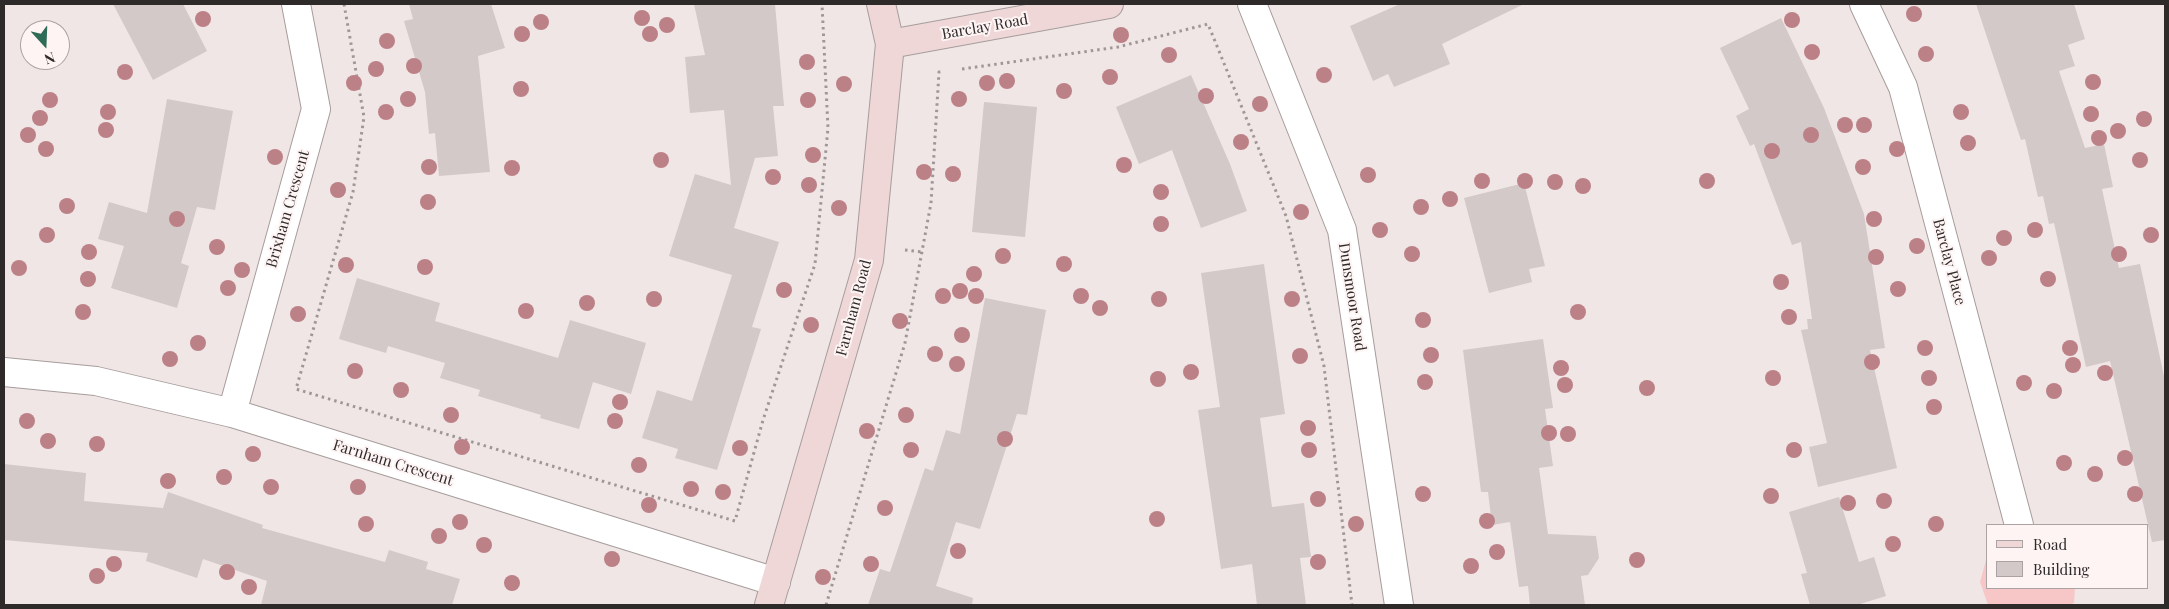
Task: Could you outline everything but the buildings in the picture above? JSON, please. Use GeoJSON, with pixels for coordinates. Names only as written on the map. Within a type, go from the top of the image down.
{"type":"FeatureCollection","features":[{"type":"Feature","properties":{"kind":"street","name":"Brixham Crescent"},"geometry":{"type":"LineString","coordinates":[[232,413],[316,109],[296,4]]}},
{"type":"Feature","properties":{"kind":"street","name":"Farnham Road"},"geometry":{"type":"LineString","coordinates":[[773,593],[869,260],[890,44],[881,4]]}},
{"type":"Feature","properties":{"kind":"street","name":"Barclay Road"},"geometry":{"type":"LineString","coordinates":[[890,44],[1109,4]]}},
{"type":"Feature","properties":{"kind":"street","name":"Dunsmoor Road"},"geometry":{"type":"LineString","coordinates":[[1252,4],[1342,230],[1398,605]]}},
{"type":"Feature","properties":{"kind":"street","name":"Barclay Place"},"geometry":{"type":"LineString","coordinates":[[1864,4],[1903,87],[2019,524]]}},
{"type":"Feature","properties":{"kind":"street","name":"Farnham Crescent"},"geometry":{"type":"LineString","coordinates":[[4,372],[96,380],[232,413],[773,593]]}},
{"type":"Feature","properties":{"kind":"path"},"geometry":{"type":"LineString","coordinates":[[344,4],[364,117],[354,192],[296,389],[734,521],[763,420],[815,264],[828,128],[822,4]]}},
{"type":"Feature","properties":{"kind":"path"},"geometry":{"type":"LineString","coordinates":[[958,70],[1118,47],[1208,24],[1286,216],[1324,366],[1352,605]]}},
{"type":"Feature","properties":{"kind":"path"},"geometry":{"type":"LineString","coordinates":[[826,605],[905,343],[931,203],[939,72],[948,71]]}},
{"type":"Feature","properties":{"kind":"shaded area"},"geometry":{"type":"Polygon","coordinates":[[[1986,560],[1986,589],[2075,589],[2074,603],[2070,605],[1988,605],[1980,582],[1986,560]]]}}]}
